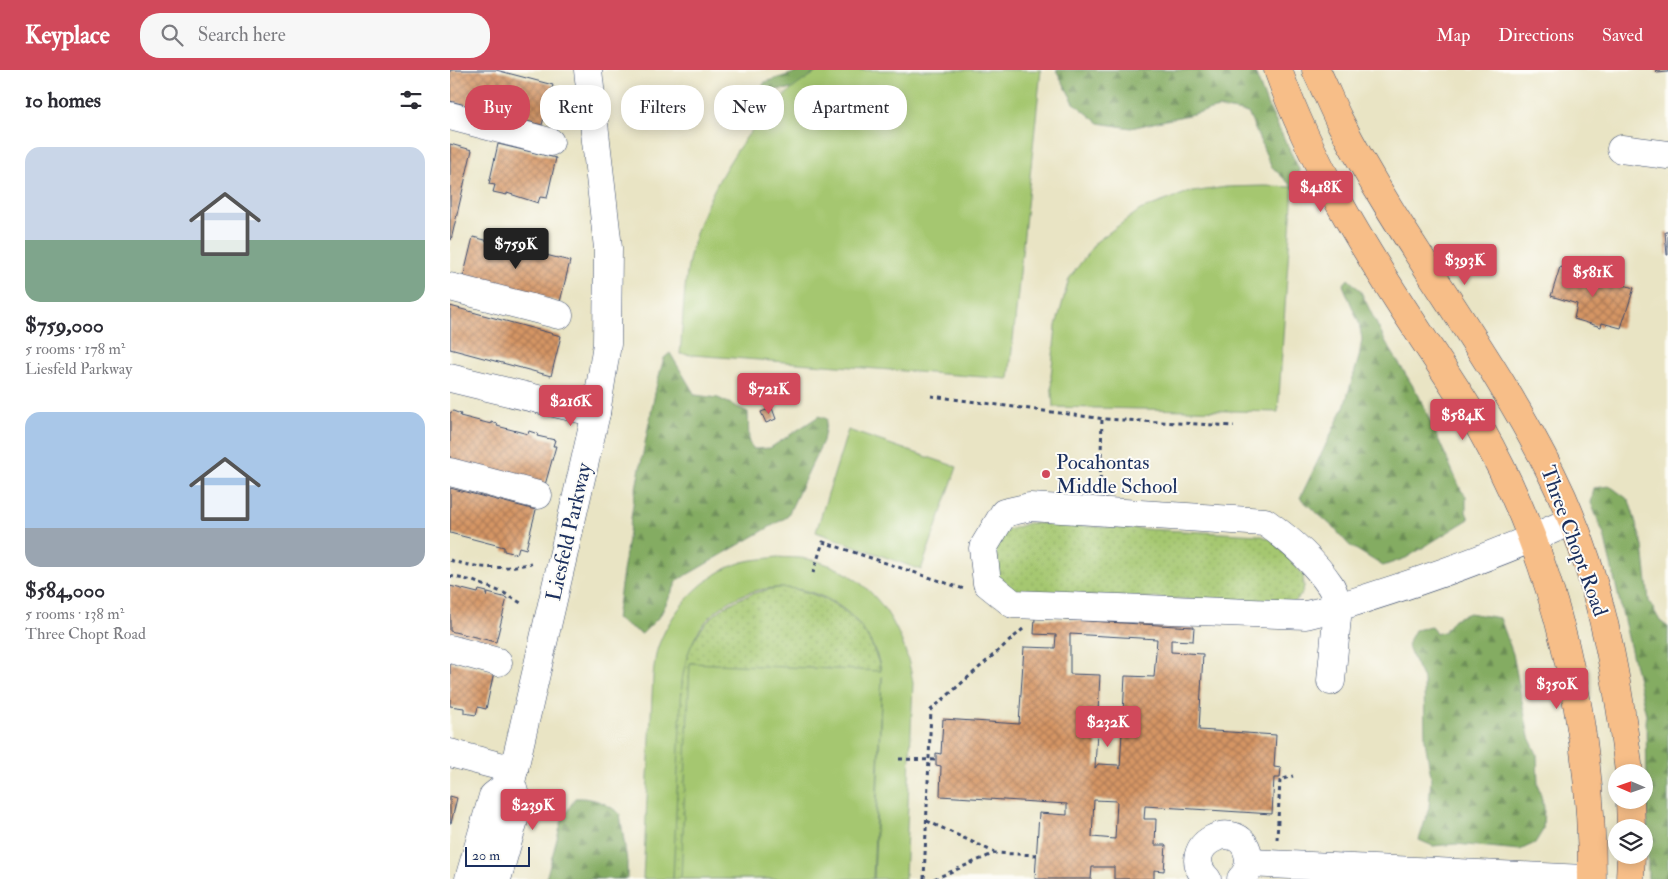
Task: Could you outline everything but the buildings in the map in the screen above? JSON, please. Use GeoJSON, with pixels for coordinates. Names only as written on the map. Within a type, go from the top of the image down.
{"type":"FeatureCollection","features":[{"type":"Feature","properties":{"kind":"main road","name":"Three Chopt Road"},"geometry":{"type":"LineString","coordinates":[[1278,70],[1300,122],[1335,195],[1480,429],[1509,483],[1533,539],[1560,625],[1583,738],[1592,844],[1592,879]]}},
{"type":"Feature","properties":{"kind":"main road","name":"Three Chopt Road"},"geometry":{"type":"LineString","coordinates":[[1316,70],[1339,120],[1362,160],[1507,391],[1553,477],[1571,521],[1604,625],[1621,702],[1628,764]]}},
{"type":"Feature","properties":{"kind":"main road"},"geometry":{"type":"LineString","coordinates":[[1630,879],[1631,864]]}},
{"type":"Feature","properties":{"kind":"street","name":"Liesfeld Parkway"},"geometry":{"type":"LineString","coordinates":[[498,879],[518,806],[513,776],[596,413],[607,344],[608,248],[588,70]]}},
{"type":"Feature","properties":{"kind":"street"},"geometry":{"type":"LineString","coordinates":[[450,116],[550,142]]}},
{"type":"Feature","properties":{"kind":"street"},"geometry":{"type":"LineString","coordinates":[[1621,149],[1668,155]]}},
{"type":"Feature","properties":{"kind":"street"},"geometry":{"type":"LineString","coordinates":[[450,287],[559,315]]}},
{"type":"Feature","properties":{"kind":"street"},"geometry":{"type":"LineString","coordinates":[[450,378],[596,413]]}},
{"type":"Feature","properties":{"kind":"street"},"geometry":{"type":"LineString","coordinates":[[450,472],[538,494]]}},
{"type":"Feature","properties":{"kind":"street"},"geometry":{"type":"LineString","coordinates":[[1331,681],[1338,607],[1331,586],[1308,558],[1285,536],[1265,522],[1030,507],[1004,513],[983,548],[987,582],[1013,604],[1306,615],[1338,607],[1416,584],[1533,539],[1571,521]]}},
{"type":"Feature","properties":{"kind":"street"},"geometry":{"type":"LineString","coordinates":[[450,649],[498,662]]}},
{"type":"Feature","properties":{"kind":"street"},"geometry":{"type":"LineString","coordinates":[[450,753],[513,776],[493,796],[469,879]]}},
{"type":"Feature","properties":{"kind":"street"},"geometry":{"type":"LineString","coordinates":[[1207,879],[1200,867],[1200,851],[1205,844],[1219,835],[1236,838],[1242,843],[1247,850],[1245,871],[1584,879]]}},
{"type":"Feature","properties":{"kind":"path"},"geometry":{"type":"LineString","coordinates":[[931,396],[1102,418],[1234,426]]}},
{"type":"Feature","properties":{"kind":"path"},"geometry":{"type":"LineString","coordinates":[[1100,497],[1102,418]]}},
{"type":"Feature","properties":{"kind":"path"},"geometry":{"type":"LineString","coordinates":[[813,573],[823,542],[970,591]]}},
{"type":"Feature","properties":{"kind":"path"},"geometry":{"type":"LineString","coordinates":[[450,560],[481,568],[498,568],[531,563]]}},
{"type":"Feature","properties":{"kind":"path"},"geometry":{"type":"LineString","coordinates":[[450,576],[481,584],[504,593],[521,603]]}},
{"type":"Feature","properties":{"kind":"path"},"geometry":{"type":"LineString","coordinates":[[924,879],[932,710],[1025,627]]}},
{"type":"Feature","properties":{"kind":"path"},"geometry":{"type":"LineString","coordinates":[[899,759],[936,760]]}},
{"type":"Feature","properties":{"kind":"path"},"geometry":{"type":"LineString","coordinates":[[1277,848],[1280,780],[1293,776]]}},
{"type":"Feature","properties":{"kind":"path"},"geometry":{"type":"LineString","coordinates":[[927,821],[994,853],[1037,855]]}},
{"type":"Feature","properties":{"kind":"path"},"geometry":{"type":"LineString","coordinates":[[934,879],[994,853]]}},
{"type":"Feature","properties":{"kind":"green space"},"geometry":{"type":"Polygon","coordinates":[[[804,70],[865,70],[812,85],[794,85],[794,89],[784,89],[784,85],[763,85],[765,82],[804,70]]]}},
{"type":"Feature","properties":{"kind":"green space"},"geometry":{"type":"Polygon","coordinates":[[[821,70],[1041,70],[1009,379],[680,354],[688,266],[694,239],[705,210],[718,182],[753,130],[784,130],[784,96],[794,88],[794,130],[907,130],[907,85],[797,85],[821,70]]]}},
{"type":"Feature","properties":{"kind":"green space"},"geometry":{"type":"Polygon","coordinates":[[[1056,70],[1254,70],[1267,104],[1299,169],[1301,185],[1298,192],[1271,166],[1248,113],[1219,108],[1131,128],[1099,123],[1074,103],[1056,70]]]}},
{"type":"Feature","properties":{"kind":"green space"},"geometry":{"type":"Polygon","coordinates":[[[1226,187],[1293,187],[1278,412],[1053,407],[1051,376],[1056,326],[1069,279],[1096,242],[1140,210],[1186,193],[1226,187]]]}},
{"type":"Feature","properties":{"kind":"green space"},"geometry":{"type":"Polygon","coordinates":[[[1348,279],[1360,290],[1384,339],[1419,396],[1461,490],[1466,496],[1466,512],[1469,519],[1406,558],[1383,566],[1349,545],[1333,527],[1300,498],[1344,407],[1359,357],[1362,339],[1359,323],[1343,285],[1348,279]]]}},
{"type":"Feature","properties":{"kind":"green space"},"geometry":{"type":"Polygon","coordinates":[[[670,353],[695,395],[718,398],[748,412],[749,443],[754,449],[770,448],[819,416],[827,419],[823,441],[787,517],[678,580],[660,616],[642,634],[616,619],[634,498],[657,383],[664,358],[670,353]]]}},
{"type":"Feature","properties":{"kind":"green space"},"geometry":{"type":"Polygon","coordinates":[[[848,430],[957,467],[921,570],[816,532],[848,430]]]}},
{"type":"Feature","properties":{"kind":"green space"},"geometry":{"type":"Polygon","coordinates":[[[1610,486],[1629,500],[1643,546],[1649,601],[1660,621],[1668,627],[1668,879],[1648,879],[1648,864],[1653,864],[1653,819],[1647,819],[1647,809],[1653,809],[1653,764],[1647,764],[1646,714],[1604,535],[1591,503],[1594,488],[1610,486]]]}},
{"type":"Feature","properties":{"kind":"green space"},"geometry":{"type":"Polygon","coordinates":[[[1029,523],[1259,535],[1273,540],[1303,575],[1304,587],[1301,595],[1294,603],[1014,593],[998,582],[994,547],[1008,530],[1029,523]]]}},
{"type":"Feature","properties":{"kind":"green space"},"geometry":{"type":"Polygon","coordinates":[[[777,557],[808,559],[830,565],[849,575],[866,588],[880,603],[902,640],[913,683],[905,879],[874,879],[882,676],[873,879],[681,879],[690,663],[881,671],[880,664],[866,634],[858,623],[843,609],[825,598],[806,591],[786,588],[766,589],[746,594],[728,603],[711,616],[699,630],[691,646],[682,682],[673,879],[643,879],[653,676],[657,650],[679,608],[702,585],[729,567],[751,560],[777,557]]]}},
{"type":"Feature","properties":{"kind":"green space"},"geometry":{"type":"Polygon","coordinates":[[[785,587],[823,598],[838,606],[862,630],[878,662],[883,682],[874,879],[673,879],[680,695],[682,672],[691,645],[710,618],[723,608],[736,600],[752,594],[785,587]]]}},
{"type":"Feature","properties":{"kind":"green space"},"geometry":{"type":"Polygon","coordinates":[[[1469,613],[1500,618],[1513,654],[1529,737],[1537,754],[1538,785],[1544,807],[1543,830],[1535,843],[1520,850],[1456,844],[1433,846],[1419,840],[1429,808],[1431,776],[1425,741],[1424,681],[1407,645],[1415,630],[1431,627],[1436,633],[1444,632],[1454,619],[1469,613]]]}},
{"type":"Feature","properties":{"kind":"green space"},"geometry":{"type":"Polygon","coordinates":[[[575,798],[599,802],[620,814],[627,861],[627,879],[546,879],[562,820],[575,798]]]}},
{"type":"Feature","properties":{"kind":"place","name":"Pocahontas Middle School"},"geometry":{"type":"Point","coordinates":[1046,474]}}]}
